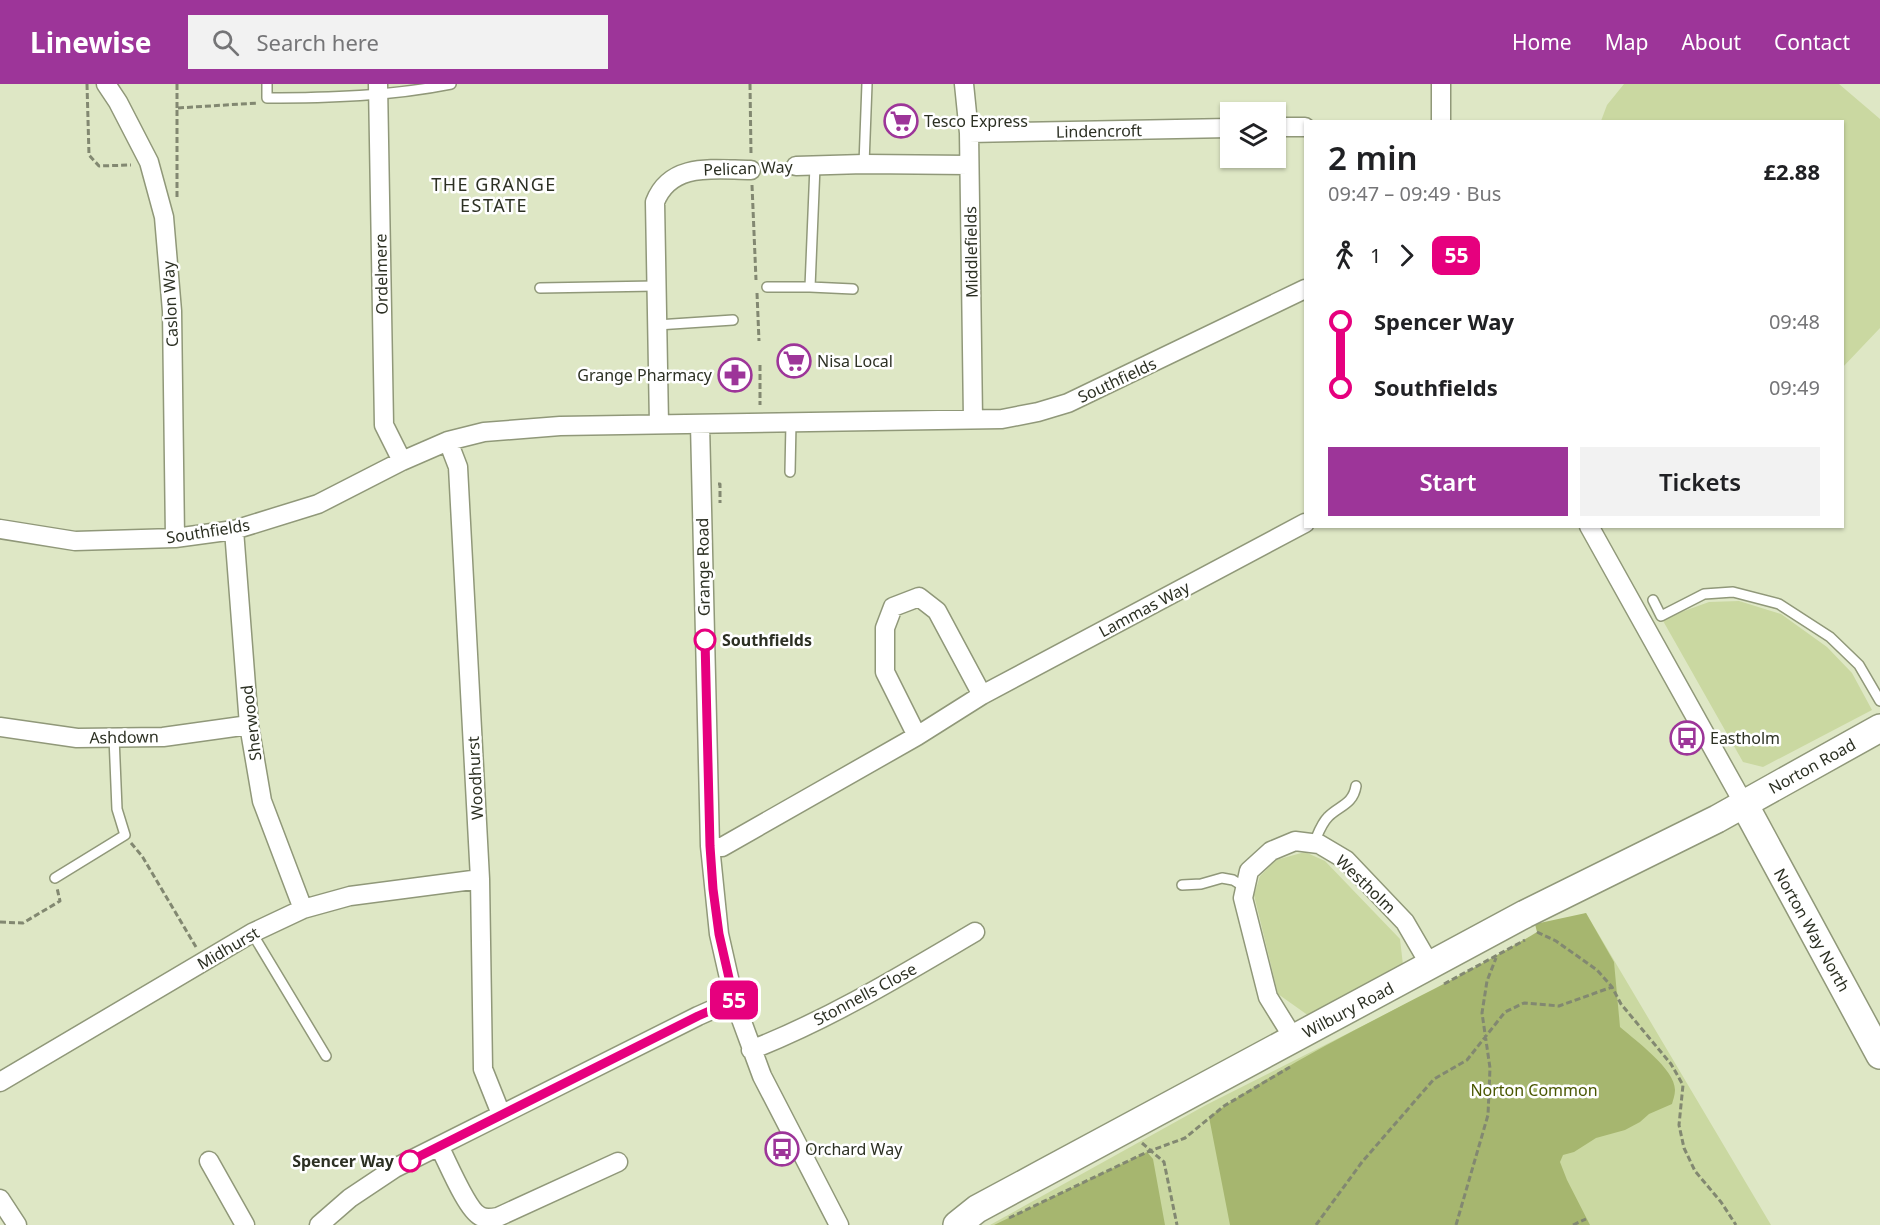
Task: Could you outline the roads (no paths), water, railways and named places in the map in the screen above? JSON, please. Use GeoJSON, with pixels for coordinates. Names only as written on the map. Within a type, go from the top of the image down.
{"type":"FeatureCollection","features":[{"type":"Feature","properties":{"kind":"street","name":"Caslon Way"},"geometry":{"type":"LineString","coordinates":[[106,84],[118,102],[150,165],[164,217],[172,311],[175,538]]}},
{"type":"Feature","properties":{"kind":"street","name":"Middlefields"},"geometry":{"type":"LineString","coordinates":[[964,84],[969,133],[973,419]]}},
{"type":"Feature","properties":{"kind":"street"},"geometry":{"type":"LineString","coordinates":[[1440,120],[1441,84]]}},
{"type":"Feature","properties":{"kind":"street","name":"Ordelmere"},"geometry":{"type":"LineString","coordinates":[[378,89],[384,425],[402,461]]}},
{"type":"Feature","properties":{"kind":"street"},"geometry":{"type":"LineString","coordinates":[[1286,127],[1304,127]]}},
{"type":"Feature","properties":{"kind":"street","name":"Lindencroft"},"geometry":{"type":"LineString","coordinates":[[969,133],[1220,128]]}},
{"type":"Feature","properties":{"kind":"street","name":"Pelican Way"},"geometry":{"type":"LineString","coordinates":[[796,166],[969,165]]}},
{"type":"Feature","properties":{"kind":"street","name":"Pelican Way"},"geometry":{"type":"LineString","coordinates":[[659,424],[655,202],[663,187],[676,176],[695,170],[751,170]]}},
{"type":"Feature","properties":{"kind":"street","name":"Southfields"},"geometry":{"type":"LineString","coordinates":[[0,529],[75,541],[175,538],[234,530],[318,504],[402,461],[448,441],[484,432],[560,426],[1002,419],[1068,403],[1304,289]]}},
{"type":"Feature","properties":{"kind":"street","name":"Grange Road"},"geometry":{"type":"LineString","coordinates":[[700,424],[710,846],[719,934],[734,1000],[751,1050],[762,1076],[839,1225]]}},
{"type":"Feature","properties":{"kind":"street","name":"Woodhurst"},"geometry":{"type":"LineString","coordinates":[[448,441],[458,467],[480,879],[483,1069],[501,1114]]}},
{"type":"Feature","properties":{"kind":"street","name":"Lammas Way"},"geometry":{"type":"LineString","coordinates":[[710,846],[722,847],[917,736],[982,695],[1304,524]]}},
{"type":"Feature","properties":{"kind":"street"},"geometry":{"type":"LineString","coordinates":[[1590,528],[1744,804]]}},
{"type":"Feature","properties":{"kind":"street","name":"Sherwood"},"geometry":{"type":"LineString","coordinates":[[234,530],[249,725],[261,801],[303,909]]}},
{"type":"Feature","properties":{"kind":"street"},"geometry":{"type":"LineString","coordinates":[[917,736],[885,672],[885,628],[893,607],[919,597],[937,610],[982,695]]}},
{"type":"Feature","properties":{"kind":"street","name":"Ashdown"},"geometry":{"type":"LineString","coordinates":[[0,727],[77,738],[163,737],[249,725]]}},
{"type":"Feature","properties":{"kind":"street","name":"Norton Road"},"geometry":{"type":"LineString","coordinates":[[1744,804],[1880,728]]}},
{"type":"Feature","properties":{"kind":"street","name":"Wilbury Road"},"geometry":{"type":"LineString","coordinates":[[957,1225],[977,1209],[1296,1050],[1434,976],[1571,890],[1744,804]]}},
{"type":"Feature","properties":{"kind":"street","name":"Norton Way North"},"geometry":{"type":"LineString","coordinates":[[1744,804],[1880,1055]]}},
{"type":"Feature","properties":{"kind":"street"},"geometry":{"type":"LineString","coordinates":[[1296,1050],[1268,997],[1244,898],[1249,871],[1271,851],[1295,842],[1314,843]]}},
{"type":"Feature","properties":{"kind":"street","name":"Westholm"},"geometry":{"type":"LineString","coordinates":[[1314,843],[1319,843],[1346,860],[1405,922],[1434,976]]}},
{"type":"Feature","properties":{"kind":"street","name":"Midhurst"},"geometry":{"type":"LineString","coordinates":[[0,1082],[252,933],[303,909],[326,901],[360,894],[480,879]]}},
{"type":"Feature","properties":{"kind":"street","name":"Stonnells Close"},"geometry":{"type":"LineString","coordinates":[[751,1050],[866,996],[975,933]]}},
{"type":"Feature","properties":{"kind":"street"},"geometry":{"type":"LineString","coordinates":[[319,1225],[371,1183],[395,1168],[734,1000]]}},
{"type":"Feature","properties":{"kind":"street"},"geometry":{"type":"LineString","coordinates":[[440,1146],[476,1220],[498,1217],[618,1162]]}},
{"type":"Feature","properties":{"kind":"street"},"geometry":{"type":"LineString","coordinates":[[209,1161],[245,1225]]}},
{"type":"Feature","properties":{"kind":"street"},"geometry":{"type":"LineString","coordinates":[[0,1199],[17,1225]]}},
{"type":"Feature","properties":{"kind":"lane"},"geometry":{"type":"LineString","coordinates":[[267,84],[267,98],[322,98],[378,89],[414,90],[451,84]]}},
{"type":"Feature","properties":{"kind":"lane"},"geometry":{"type":"LineString","coordinates":[[864,164],[867,84]]}},
{"type":"Feature","properties":{"kind":"lane"},"geometry":{"type":"LineString","coordinates":[[810,287],[815,166]]}},
{"type":"Feature","properties":{"kind":"lane"},"geometry":{"type":"LineString","coordinates":[[540,288],[656,286]]}},
{"type":"Feature","properties":{"kind":"lane"},"geometry":{"type":"LineString","coordinates":[[767,287],[853,289]]}},
{"type":"Feature","properties":{"kind":"lane"},"geometry":{"type":"LineString","coordinates":[[657,325],[733,320]]}},
{"type":"Feature","properties":{"kind":"lane"},"geometry":{"type":"LineString","coordinates":[[790,472],[791,423]]}},
{"type":"Feature","properties":{"kind":"lane"},"geometry":{"type":"LineString","coordinates":[[1653,600],[1661,616],[1704,594],[1733,592],[1779,604],[1830,637],[1859,665],[1880,701]]}},
{"type":"Feature","properties":{"kind":"lane"},"geometry":{"type":"LineString","coordinates":[[55,878],[125,835],[117,808],[114,737]]}},
{"type":"Feature","properties":{"kind":"lane"},"geometry":{"type":"LineString","coordinates":[[1314,843],[1329,815],[1352,799],[1356,786]]}},
{"type":"Feature","properties":{"kind":"lane"},"geometry":{"type":"LineString","coordinates":[[1182,885],[1201,884],[1222,878],[1233,880],[1246,888]]}},
{"type":"Feature","properties":{"kind":"lane"},"geometry":{"type":"LineString","coordinates":[[252,933],[326,1056]]}},
{"type":"Feature","properties":{"kind":"place","name":"Tesco Express"},"geometry":{"type":"Point","coordinates":[901,121]}},
{"type":"Feature","properties":{"kind":"place","name":"Nisa Local"},"geometry":{"type":"Point","coordinates":[794,361]}},
{"type":"Feature","properties":{"kind":"place","name":"Grange Pharmacy"},"geometry":{"type":"Point","coordinates":[735,375]}},
{"type":"Feature","properties":{"kind":"place","name":"Southfields"},"geometry":{"type":"Point","coordinates":[705,640]}},
{"type":"Feature","properties":{"kind":"place","name":"Eastholm"},"geometry":{"type":"Point","coordinates":[1687,738]}},
{"type":"Feature","properties":{"kind":"place","name":"Orchard Way"},"geometry":{"type":"Point","coordinates":[782,1149]}},
{"type":"Feature","properties":{"kind":"place","name":"Spencer Way"},"geometry":{"type":"Point","coordinates":[410,1161]}},
{"type":"Feature","properties":{"kind":"district","name":"THE GRANGE ESTATE"},"geometry":{"type":"Point","coordinates":[494,194]}},
{"type":"Feature","properties":{"kind":"park label","name":"Norton Common"},"geometry":{"type":"Point","coordinates":[1534,1090]}}]}
